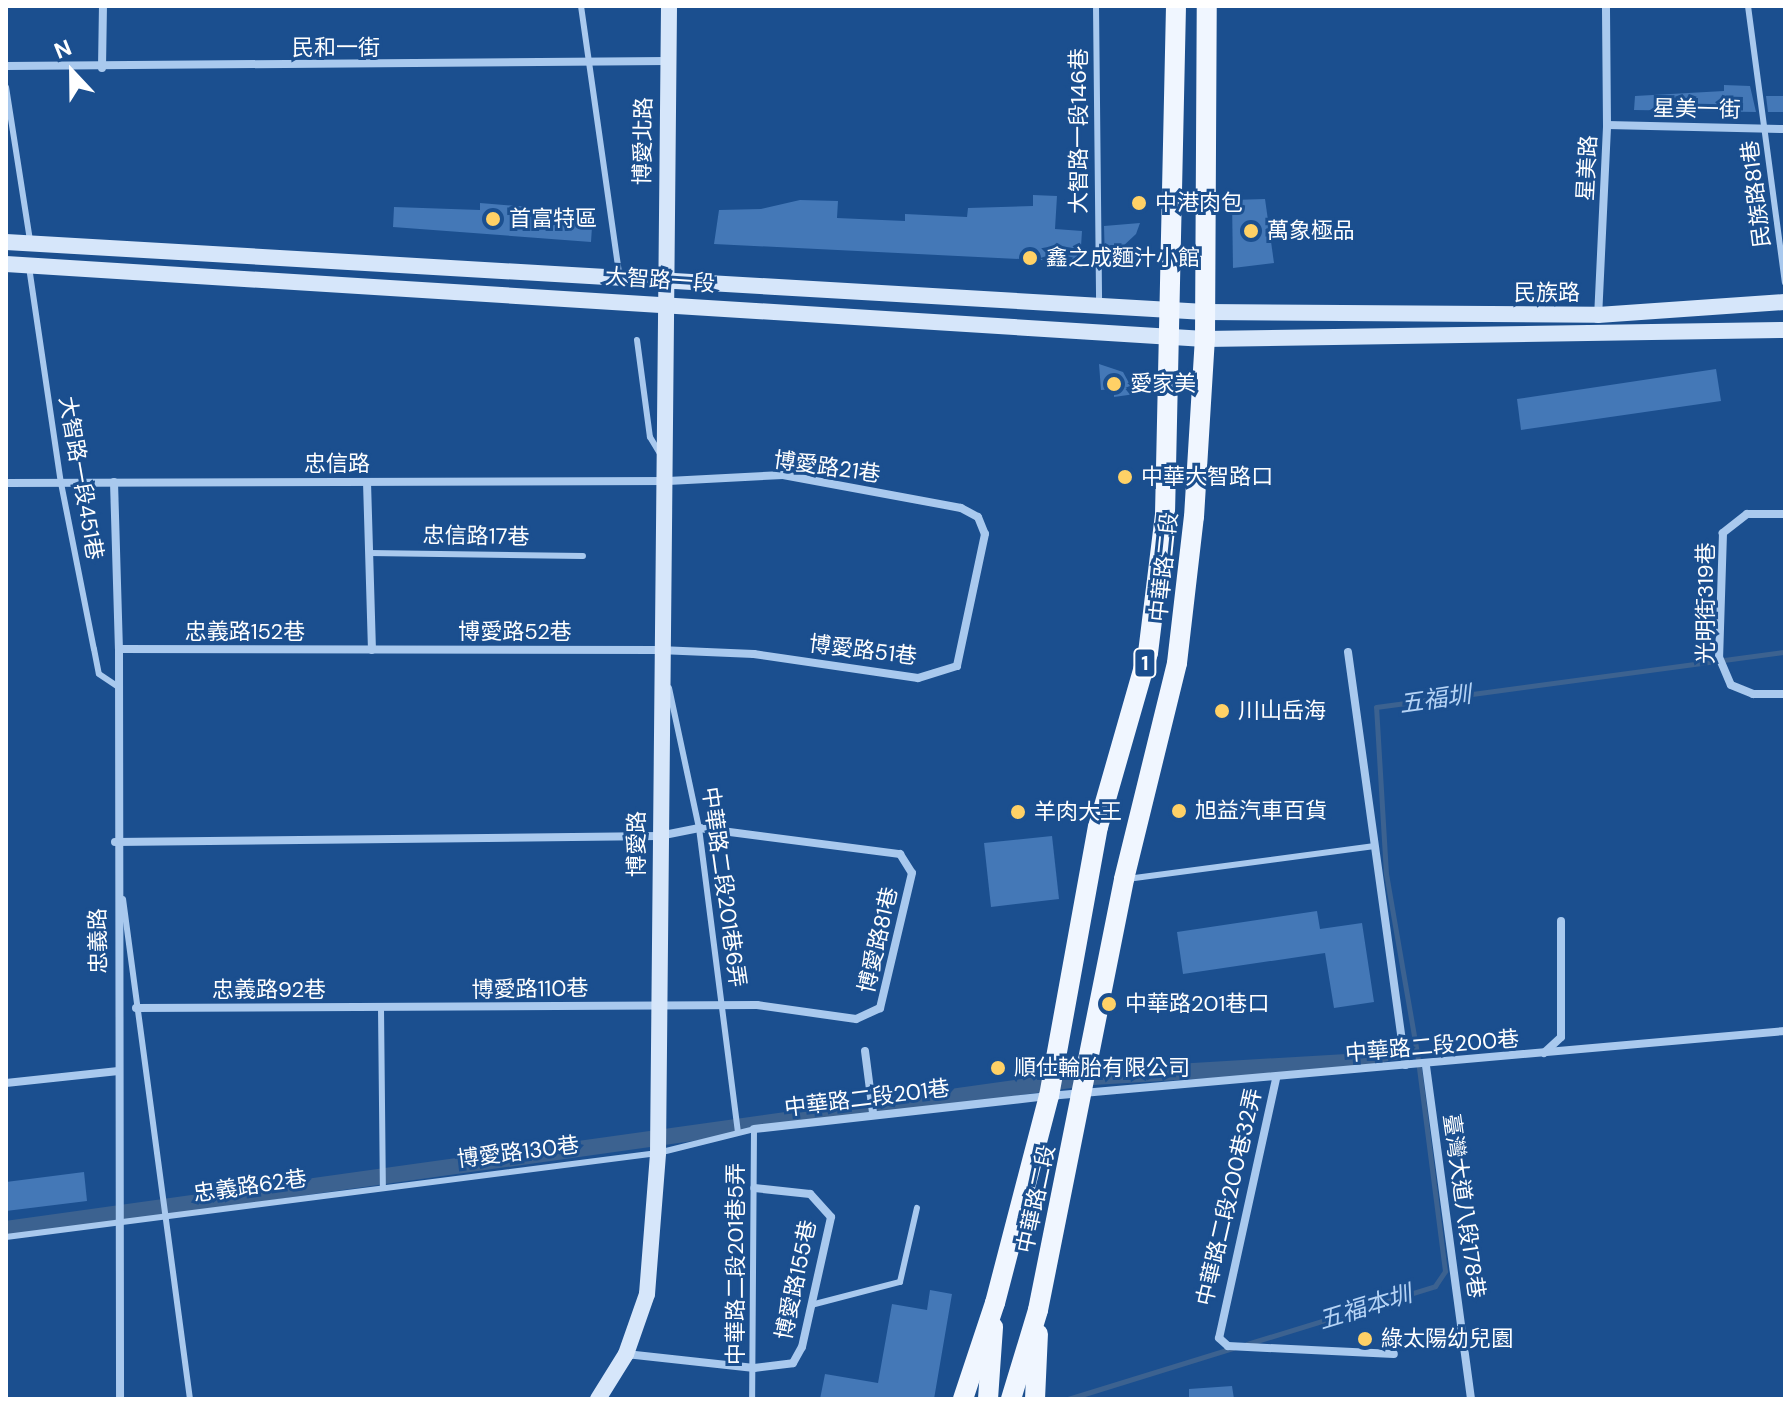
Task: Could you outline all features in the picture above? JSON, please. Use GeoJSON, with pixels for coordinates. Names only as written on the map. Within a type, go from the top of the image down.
{"type":"FeatureCollection","features":[{"type":"Feature","properties":{"kind":"main road","name":"中華路二段"},"geometry":{"type":"LineString","coordinates":[[963,1399],[995,1303],[1049,1096],[1098,827],[1148,653],[1165,514],[1172,334],[1176,6]]}},
{"type":"Feature","properties":{"kind":"main road","name":"中華路二段"},"geometry":{"type":"LineString","coordinates":[[1012,1394],[1038,1310],[1124,879],[1177,663],[1194,517],[1205,339],[1207,6]]}},
{"type":"Feature","properties":{"kind":"main road","name":"中華路二段"},"geometry":{"type":"LineString","coordinates":[[989,1393],[995,1303]]}},
{"type":"Feature","properties":{"kind":"main road","name":"中華路二段"},"geometry":{"type":"LineString","coordinates":[[1035,1399],[1038,1310]]}},
{"type":"Feature","properties":{"kind":"street"},"geometry":{"type":"LineString","coordinates":[[102,68],[103,6]]}},
{"type":"Feature","properties":{"kind":"street","name":"博愛北路"},"geometry":{"type":"LineString","coordinates":[[663,278],[669,6]]}},
{"type":"Feature","properties":{"kind":"street","name":"星美路"},"geometry":{"type":"LineString","coordinates":[[1599,323],[1607,125],[1606,6]]}},
{"type":"Feature","properties":{"kind":"street","name":"民和一街"},"geometry":{"type":"LineString","coordinates":[[6,66],[102,68],[667,61]]}},
{"type":"Feature","properties":{"kind":"street","name":"星美一街"},"geometry":{"type":"LineString","coordinates":[[1607,125],[1785,129]]}},
{"type":"Feature","properties":{"kind":"street","name":"大智路一段"},"geometry":{"type":"LineString","coordinates":[[6,242],[619,274],[1205,312],[1308,314]]}},
{"type":"Feature","properties":{"kind":"street","name":"大智路一段"},"geometry":{"type":"LineString","coordinates":[[6,264],[663,302],[1172,334],[1205,339],[1311,334]]}},
{"type":"Feature","properties":{"kind":"street","name":"博愛路"},"geometry":{"type":"LineString","coordinates":[[598,1399],[626,1354],[647,1294],[658,1153],[659,650],[668,473],[663,278]]}},
{"type":"Feature","properties":{"kind":"street","name":"民族路"},"geometry":{"type":"LineString","coordinates":[[1311,334],[1599,323],[1785,302]]}},
{"type":"Feature","properties":{"kind":"street","name":"民族路"},"geometry":{"type":"LineString","coordinates":[[1308,314],[1785,330]]}},
{"type":"Feature","properties":{"kind":"street","name":"忠信路"},"geometry":{"type":"LineString","coordinates":[[6,483],[367,482],[668,473]]}},
{"type":"Feature","properties":{"kind":"street","name":"博愛路21巷"},"geometry":{"type":"LineString","coordinates":[[668,473],[783,475],[961,508],[978,517]]}},
{"type":"Feature","properties":{"kind":"street","name":"忠義路"},"geometry":{"type":"LineString","coordinates":[[114,482],[119,649],[115,842],[122,1221],[120,1399]]}},
{"type":"Feature","properties":{"kind":"street"},"geometry":{"type":"LineString","coordinates":[[367,482],[372,650]]}},
{"type":"Feature","properties":{"kind":"street","name":"光明街319巷"},"geometry":{"type":"LineString","coordinates":[[1785,514],[1747,514],[1723,533],[1719,657],[1722,669],[1741,691],[1785,694]]}},
{"type":"Feature","properties":{"kind":"street","name":"博愛路51巷"},"geometry":{"type":"LineString","coordinates":[[659,650],[754,654],[918,678],[957,666],[985,534],[978,517]]}},
{"type":"Feature","properties":{"kind":"street","name":"忠義路152巷"},"geometry":{"type":"LineString","coordinates":[[119,649],[372,650]]}},
{"type":"Feature","properties":{"kind":"street","name":"博愛路52巷"},"geometry":{"type":"LineString","coordinates":[[372,650],[659,650]]}},
{"type":"Feature","properties":{"kind":"street"},"geometry":{"type":"LineString","coordinates":[[1348,652],[1405,1065]]}},
{"type":"Feature","properties":{"kind":"street","name":"博愛路81巷"},"geometry":{"type":"LineString","coordinates":[[115,842],[659,836],[699,828],[900,854],[912,873],[880,1008],[856,1019],[723,1005],[659,1006]]}},
{"type":"Feature","properties":{"kind":"street"},"geometry":{"type":"LineString","coordinates":[[1542,1055],[1561,1037],[1561,921]]}},
{"type":"Feature","properties":{"kind":"street","name":"博愛路110巷"},"geometry":{"type":"LineString","coordinates":[[401,1008],[659,1006]]}},
{"type":"Feature","properties":{"kind":"street","name":"忠義路92巷"},"geometry":{"type":"LineString","coordinates":[[136,1008],[401,1008]]}},
{"type":"Feature","properties":{"kind":"street","name":"中華路二段200巷"},"geometry":{"type":"LineString","coordinates":[[1083,1094],[1405,1065],[1426,1066],[1785,1031]]}},
{"type":"Feature","properties":{"kind":"street"},"geometry":{"type":"LineString","coordinates":[[865,1051],[873,1113]]}},
{"type":"Feature","properties":{"kind":"street","name":"臺灣大道八段178巷"},"geometry":{"type":"LineString","coordinates":[[1426,1066],[1471,1399]]}},
{"type":"Feature","properties":{"kind":"street"},"geometry":{"type":"LineString","coordinates":[[6,1083],[118,1071]]}},
{"type":"Feature","properties":{"kind":"street","name":"中華路二段200巷32弄"},"geometry":{"type":"LineString","coordinates":[[1276,1079],[1219,1338],[1228,1346],[1394,1354]]}},
{"type":"Feature","properties":{"kind":"street","name":"中華路二段201巷"},"geometry":{"type":"LineString","coordinates":[[754,1129],[873,1113],[1083,1094]]}},
{"type":"Feature","properties":{"kind":"street","name":"博愛路155巷"},"geometry":{"type":"LineString","coordinates":[[626,1354],[754,1368],[793,1363],[811,1305],[831,1217],[810,1194],[754,1188]]}},
{"type":"Feature","properties":{"kind":"lane"},"geometry":{"type":"LineString","coordinates":[[581,6],[619,274]]}},
{"type":"Feature","properties":{"kind":"lane","name":"大智路一段146巷"},"geometry":{"type":"LineString","coordinates":[[1096,6],[1099,304]]}},
{"type":"Feature","properties":{"kind":"lane","name":"民族路81巷"},"geometry":{"type":"LineString","coordinates":[[1748,6],[1767,129],[1785,283]]}},
{"type":"Feature","properties":{"kind":"lane"},"geometry":{"type":"LineString","coordinates":[[6,87],[31,243]]}},
{"type":"Feature","properties":{"kind":"lane","name":"大智路一段451巷"},"geometry":{"type":"LineString","coordinates":[[29,265],[61,483],[99,674],[118,687]]}},
{"type":"Feature","properties":{"kind":"lane"},"geometry":{"type":"LineString","coordinates":[[637,340],[650,437],[668,473]]}},
{"type":"Feature","properties":{"kind":"lane","name":"忠信路17巷"},"geometry":{"type":"LineString","coordinates":[[369,553],[583,556]]}},
{"type":"Feature","properties":{"kind":"lane","name":"中華路二段201巷6弄"},"geometry":{"type":"LineString","coordinates":[[659,650],[699,828],[738,1132]]}},
{"type":"Feature","properties":{"kind":"lane"},"geometry":{"type":"LineString","coordinates":[[115,842],[190,1399]]}},
{"type":"Feature","properties":{"kind":"lane"},"geometry":{"type":"LineString","coordinates":[[1124,879],[1373,846]]}},
{"type":"Feature","properties":{"kind":"lane"},"geometry":{"type":"LineString","coordinates":[[381,1008],[383,1187]]}},
{"type":"Feature","properties":{"kind":"lane","name":"中華路二段201巷"},"geometry":{"type":"LineString","coordinates":[[658,1153],[754,1129]]}},
{"type":"Feature","properties":{"kind":"lane","name":"中華路二段201巷5弄"},"geometry":{"type":"LineString","coordinates":[[752,1399],[754,1129]]}},
{"type":"Feature","properties":{"kind":"lane","name":"博愛路130巷"},"geometry":{"type":"LineString","coordinates":[[383,1187],[658,1153]]}},
{"type":"Feature","properties":{"kind":"lane","name":"忠義路62巷"},"geometry":{"type":"LineString","coordinates":[[6,1237],[383,1187]]}},
{"type":"Feature","properties":{"kind":"lane"},"geometry":{"type":"LineString","coordinates":[[811,1305],[900,1282],[917,1208]]}},
{"type":"Feature","properties":{"kind":"building"},"geometry":{"type":"Polygon","coordinates":[[[1724,85],[1750,86],[1756,112],[1634,110],[1635,96],[1724,91],[1724,85]]]}},
{"type":"Feature","properties":{"kind":"building"},"geometry":{"type":"Polygon","coordinates":[[[1766,96],[1785,96],[1785,112],[1768,112],[1766,96]]]}},
{"type":"Feature","properties":{"kind":"building"},"geometry":{"type":"Polygon","coordinates":[[[1033,195],[1057,196],[1055,229],[1082,231],[1080,262],[714,244],[719,210],[761,209],[800,200],[838,201],[837,218],[905,221],[905,214],[967,217],[968,208],[1033,206],[1033,195]]]}},
{"type":"Feature","properties":{"kind":"building","name":"萬象極品"},"geometry":{"type":"Polygon","coordinates":[[[1265,199],[1274,263],[1233,268],[1232,200],[1265,199]]]}},
{"type":"Feature","properties":{"kind":"building","name":"首富特區"},"geometry":{"type":"Polygon","coordinates":[[[480,203],[593,212],[591,242],[393,227],[394,207],[480,210],[480,203]]]}},
{"type":"Feature","properties":{"kind":"building"},"geometry":{"type":"Polygon","coordinates":[[[1140,223],[1136,234],[1105,263],[1104,226],[1140,223]]]}},
{"type":"Feature","properties":{"kind":"building"},"geometry":{"type":"Polygon","coordinates":[[[1099,364],[1123,372],[1135,394],[1114,397],[1114,389],[1101,390],[1099,364]]]}},
{"type":"Feature","properties":{"kind":"building"},"geometry":{"type":"Polygon","coordinates":[[[1716,369],[1721,401],[1521,430],[1517,399],[1716,369]]]}},
{"type":"Feature","properties":{"kind":"building"},"geometry":{"type":"Polygon","coordinates":[[[1052,836],[1059,899],[991,907],[984,843],[1052,836]]]}},
{"type":"Feature","properties":{"kind":"building"},"geometry":{"type":"Polygon","coordinates":[[[1317,911],[1320,929],[1362,923],[1374,1002],[1334,1008],[1325,953],[1183,974],[1177,932],[1317,911]]]}},
{"type":"Feature","properties":{"kind":"building"},"geometry":{"type":"Polygon","coordinates":[[[84,1172],[87,1201],[6,1211],[6,1182],[84,1172]]]}},
{"type":"Feature","properties":{"kind":"building"},"geometry":{"type":"Polygon","coordinates":[[[930,1290],[952,1294],[934,1399],[820,1399],[825,1374],[878,1383],[892,1304],[927,1310],[930,1290]]]}},
{"type":"Feature","properties":{"kind":"building"},"geometry":{"type":"Polygon","coordinates":[[[1232,1386],[1234,1399],[1189,1399],[1189,1389],[1232,1386]]]}},
{"type":"Feature","properties":{"kind":"waterway","name":"五福圳"},"geometry":{"type":"LineString","coordinates":[[1376,1060],[1417,1053],[1386,874],[1376,707],[1785,652]]}},
{"type":"Feature","properties":{"kind":"waterway","name":"五福本圳"},"geometry":{"type":"LineString","coordinates":[[1247,1344],[1435,1286],[1445,1271],[1417,1053]]}},
{"type":"Feature","properties":{"kind":"waterway"},"geometry":{"type":"LineString","coordinates":[[6,1229],[1093,1077],[1376,1060]]}},
{"type":"Feature","properties":{"kind":"waterway","name":"五福本圳"},"geometry":{"type":"LineString","coordinates":[[1068,1399],[1233,1348]]}},
{"type":"Feature","properties":{"kind":"place","name":"中港肉包"},"geometry":{"type":"Point","coordinates":[1139,203]}},
{"type":"Feature","properties":{"kind":"place","name":"首富特區"},"geometry":{"type":"Point","coordinates":[493,219]}},
{"type":"Feature","properties":{"kind":"place","name":"萬象極品"},"geometry":{"type":"Point","coordinates":[1251,231]}},
{"type":"Feature","properties":{"kind":"place","name":"鑫之成麵汁小館"},"geometry":{"type":"Point","coordinates":[1030,258]}},
{"type":"Feature","properties":{"kind":"place","name":"愛家美"},"geometry":{"type":"Point","coordinates":[1114,384]}},
{"type":"Feature","properties":{"kind":"place","name":"中華大智路口"},"geometry":{"type":"Point","coordinates":[1125,477]}},
{"type":"Feature","properties":{"kind":"place","name":"川山岳海"},"geometry":{"type":"Point","coordinates":[1222,711]}},
{"type":"Feature","properties":{"kind":"place","name":"旭益汽車百貨"},"geometry":{"type":"Point","coordinates":[1179,811]}},
{"type":"Feature","properties":{"kind":"place","name":"羊肉大王"},"geometry":{"type":"Point","coordinates":[1018,812]}},
{"type":"Feature","properties":{"kind":"place","name":"中華路201巷口"},"geometry":{"type":"Point","coordinates":[1109,1004]}},
{"type":"Feature","properties":{"kind":"place","name":"順仕輪胎有限公司"},"geometry":{"type":"Point","coordinates":[998,1068]}},
{"type":"Feature","properties":{"kind":"place","name":"綠太陽幼兒園"},"geometry":{"type":"Point","coordinates":[1365,1339]}}]}
